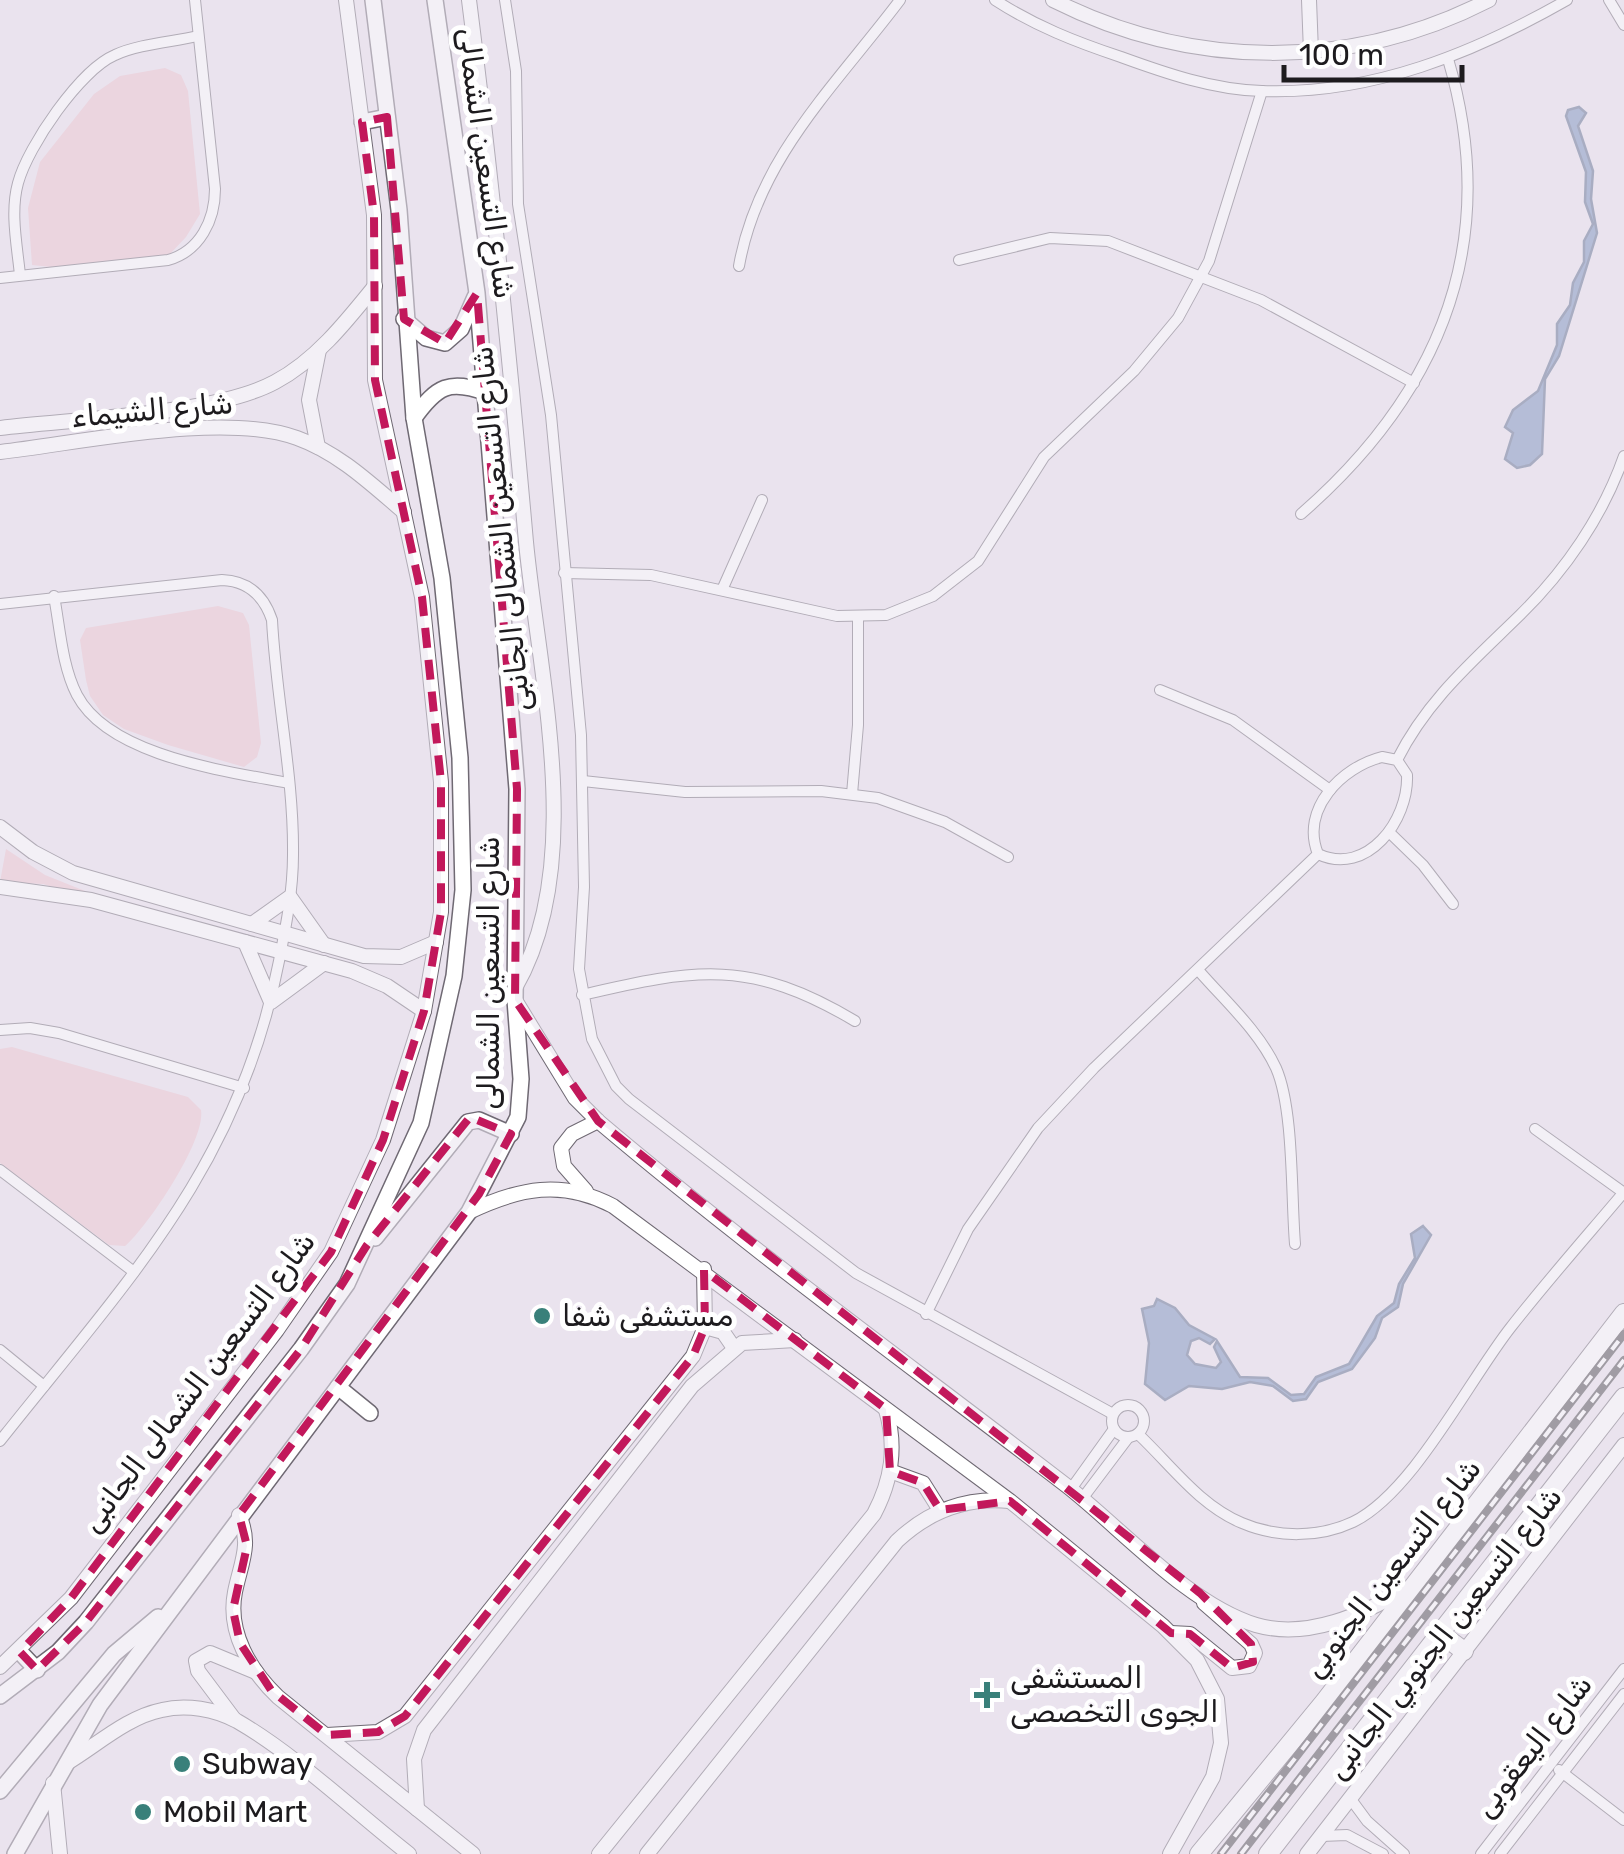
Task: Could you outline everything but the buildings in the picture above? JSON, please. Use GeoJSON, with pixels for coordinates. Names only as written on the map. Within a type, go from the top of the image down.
{"type":"FeatureCollection","features":[{"type":"Feature","properties":{"kind":"highway","name":"شارع التسعين الجنوبي"},"geometry":{"type":"LineString","coordinates":[[1199,1854],[1624,1313]]}},
{"type":"Feature","properties":{"kind":"highway"},"geometry":{"type":"LineString","coordinates":[[1268,1854],[1624,1397]]}},
{"type":"Feature","properties":{"kind":"highway"},"geometry":{"type":"LineString","coordinates":[[1442,1634],[1464,1651]]}},
{"type":"Feature","properties":{"kind":"main road","name":"شارع التسعين الشمالى"},"geometry":{"type":"LineString","coordinates":[[0,1696],[37,1670],[86,1622],[334,1304],[404,1167],[431,1086],[454,976],[463,890],[460,758],[442,578],[414,418],[399,210],[373,0]]}},
{"type":"Feature","properties":{"kind":"main road","name":"شارع التسعين الشمالى"},"geometry":{"type":"LineString","coordinates":[[15,1854],[62,1766],[168,1611],[469,1212],[512,1134],[521,1100],[515,994],[517,788],[487,393],[477,293],[435,0]]}},
{"type":"Feature","properties":{"kind":"main road"},"geometry":{"type":"LineString","coordinates":[[362,122],[387,118]]}},
{"type":"Feature","properties":{"kind":"main road"},"geometry":{"type":"LineString","coordinates":[[404,319],[426,338],[445,343],[461,329],[477,293]]}},
{"type":"Feature","properties":{"kind":"main road"},"geometry":{"type":"LineString","coordinates":[[414,418],[437,388],[446,384],[487,393]]}},
{"type":"Feature","properties":{"kind":"main road"},"geometry":{"type":"LineString","coordinates":[[367,1245],[398,1214],[468,1122],[479,1120],[512,1134]]}},
{"type":"Feature","properties":{"kind":"main road"},"geometry":{"type":"LineString","coordinates":[[338,1387],[370,1414]]}},
{"type":"Feature","properties":{"kind":"main road"},"geometry":{"type":"LineString","coordinates":[[0,1791],[114,1654],[168,1611]]}},
{"type":"Feature","properties":{"kind":"main road"},"geometry":{"type":"LineString","coordinates":[[20,1652],[37,1670]]}},
{"type":"Feature","properties":{"kind":"street"},"geometry":{"type":"LineString","coordinates":[[0,278],[155,263],[183,256],[193,247],[215,207],[195,0]]}},
{"type":"Feature","properties":{"kind":"street","name":"شارع التسعين الشمالى الجانبى"},"geometry":{"type":"LineString","coordinates":[[0,1667],[20,1652],[71,1598],[277,1330],[331,1252],[384,1140],[424,1011],[441,912],[440,782],[422,597],[374,380],[374,215],[346,0]]}},
{"type":"Feature","properties":{"kind":"street","name":"شارع التسعين الشمالى الجانبى"},"geometry":{"type":"LineString","coordinates":[[469,0],[504,281],[550,768],[545,919],[532,960],[515,994]]}},
{"type":"Feature","properties":{"kind":"street"},"geometry":{"type":"LineString","coordinates":[[505,0],[516,70],[518,204],[551,415],[582,781],[582,995],[592,1038],[616,1086],[629,1099],[841,1262],[926,1314],[1113,1414]]}},
{"type":"Feature","properties":{"kind":"street"},"geometry":{"type":"LineString","coordinates":[[739,266],[753,208],[775,163],[900,0]]}},
{"type":"Feature","properties":{"kind":"street"},"geometry":{"type":"LineString","coordinates":[[995,0],[1073,41],[1171,75],[1262,91],[1374,80],[1448,59],[1568,0]]}},
{"type":"Feature","properties":{"kind":"street"},"geometry":{"type":"LineString","coordinates":[[1053,0],[1110,26],[1176,44],[1243,53],[1311,52],[1391,38],[1490,0]]}},
{"type":"Feature","properties":{"kind":"street"},"geometry":{"type":"LineString","coordinates":[[1309,0],[1311,52]]}},
{"type":"Feature","properties":{"kind":"street"},"geometry":{"type":"LineString","coordinates":[[1609,0],[1624,25]]}},
{"type":"Feature","properties":{"kind":"street"},"geometry":{"type":"LineString","coordinates":[[20,275],[15,211],[18,184],[29,158],[79,82],[119,52],[198,36]]}},
{"type":"Feature","properties":{"kind":"street"},"geometry":{"type":"LineString","coordinates":[[1301,514],[1367,450],[1414,383],[1444,322],[1468,222],[1468,154],[1448,59]]}},
{"type":"Feature","properties":{"kind":"street"},"geometry":{"type":"LineString","coordinates":[[564,573],[652,575],[858,616],[914,606],[978,561],[1044,458],[1148,356],[1202,276],[1262,91]]}},
{"type":"Feature","properties":{"kind":"street"},"geometry":{"type":"LineString","coordinates":[[959,260],[1021,243],[1079,237],[1108,241],[1290,313],[1414,383]]}},
{"type":"Feature","properties":{"kind":"street","name":"شارع الشيماء"},"geometry":{"type":"LineString","coordinates":[[0,428],[201,404],[255,392],[319,350],[375,286]]}},
{"type":"Feature","properties":{"kind":"street"},"geometry":{"type":"LineString","coordinates":[[318,446],[308,400],[319,350]]}},
{"type":"Feature","properties":{"kind":"street"},"geometry":{"type":"LineString","coordinates":[[201,404],[205,429]]}},
{"type":"Feature","properties":{"kind":"street","name":"شارع الشيماء"},"geometry":{"type":"LineString","coordinates":[[0,452],[205,429],[278,432],[318,446],[404,512]]}},
{"type":"Feature","properties":{"kind":"street"},"geometry":{"type":"LineString","coordinates":[[1398,760],[1446,685],[1519,616],[1564,565],[1600,511],[1624,456]]}},
{"type":"Feature","properties":{"kind":"street"},"geometry":{"type":"LineString","coordinates":[[722,590],[762,500]]}},
{"type":"Feature","properties":{"kind":"street"},"geometry":{"type":"LineString","coordinates":[[0,604],[222,580],[249,587],[267,606],[272,620],[294,852],[285,934],[271,1002],[244,1088],[201,1177],[134,1272],[0,1441]]}},
{"type":"Feature","properties":{"kind":"street"},"geometry":{"type":"LineString","coordinates":[[54,596],[74,691],[107,730],[193,762],[288,782]]}},
{"type":"Feature","properties":{"kind":"street"},"geometry":{"type":"LineString","coordinates":[[852,794],[858,725],[858,616]]}},
{"type":"Feature","properties":{"kind":"street"},"geometry":{"type":"LineString","coordinates":[[1160,690],[1232,720],[1330,790]]}},
{"type":"Feature","properties":{"kind":"street"},"geometry":{"type":"LineString","coordinates":[[1318,854],[1314,826],[1330,790],[1370,760],[1398,760]]}},
{"type":"Feature","properties":{"kind":"street"},"geometry":{"type":"LineString","coordinates":[[1318,854],[1331,860],[1351,858],[1390,833],[1407,793],[1407,776],[1398,760]]}},
{"type":"Feature","properties":{"kind":"street"},"geometry":{"type":"LineString","coordinates":[[582,781],[685,792],[852,794],[916,809],[1008,857]]}},
{"type":"Feature","properties":{"kind":"street"},"geometry":{"type":"LineString","coordinates":[[0,827],[33,852],[73,873],[324,945],[382,958],[412,954],[436,942]]}},
{"type":"Feature","properties":{"kind":"street"},"geometry":{"type":"LineString","coordinates":[[1390,833],[1423,865],[1453,904]]}},
{"type":"Feature","properties":{"kind":"street"},"geometry":{"type":"LineString","coordinates":[[926,1314],[968,1229],[1038,1128],[1094,1068],[1318,854]]}},
{"type":"Feature","properties":{"kind":"street"},"geometry":{"type":"LineString","coordinates":[[0,886],[92,900],[324,963],[370,977],[424,1011]]}},
{"type":"Feature","properties":{"kind":"street"},"geometry":{"type":"LineString","coordinates":[[290,896],[324,945]]}},
{"type":"Feature","properties":{"kind":"street"},"geometry":{"type":"LineString","coordinates":[[252,924],[290,896]]}},
{"type":"Feature","properties":{"kind":"street"},"geometry":{"type":"LineString","coordinates":[[244,942],[271,1002]]}},
{"type":"Feature","properties":{"kind":"street"},"geometry":{"type":"LineString","coordinates":[[271,1002],[324,963]]}},
{"type":"Feature","properties":{"kind":"street"},"geometry":{"type":"LineString","coordinates":[[1199,971],[1265,1049],[1276,1069],[1287,1113],[1295,1244]]}},
{"type":"Feature","properties":{"kind":"street"},"geometry":{"type":"LineString","coordinates":[[582,995],[723,972],[788,986],[855,1021]]}},
{"type":"Feature","properties":{"kind":"street"},"geometry":{"type":"LineString","coordinates":[[515,994],[575,1098],[598,1121],[1200,1594],[1259,1626],[1298,1629],[1358,1615],[1412,1586]]}},
{"type":"Feature","properties":{"kind":"street"},"geometry":{"type":"LineString","coordinates":[[0,1030],[15,1027],[60,1034],[244,1088]]}},
{"type":"Feature","properties":{"kind":"street"},"geometry":{"type":"LineString","coordinates":[[598,1121],[572,1134],[561,1148],[564,1166],[586,1192],[704,1270],[1010,1500],[1171,1634],[1205,1672],[1217,1699],[1222,1728],[1213,1777],[1170,1854]]}},
{"type":"Feature","properties":{"kind":"street"},"geometry":{"type":"LineString","coordinates":[[1114,1429],[1133,1436],[1190,1488],[1239,1522],[1295,1534],[1327,1531],[1355,1521],[1389,1494],[1415,1463],[1510,1327],[1624,1192],[1535,1129]]}},
{"type":"Feature","properties":{"kind":"street"},"geometry":{"type":"LineString","coordinates":[[0,1170],[134,1272]]}},
{"type":"Feature","properties":{"kind":"street"},"geometry":{"type":"LineString","coordinates":[[469,1212],[510,1193],[586,1192]]}},
{"type":"Feature","properties":{"kind":"street"},"geometry":{"type":"LineString","coordinates":[[326,1735],[378,1732],[398,1723],[630,1438],[684,1370],[705,1327],[704,1270]]}},
{"type":"Feature","properties":{"kind":"street"},"geometry":{"type":"LineString","coordinates":[[705,1327],[724,1332],[734,1348]]}},
{"type":"Feature","properties":{"kind":"street"},"geometry":{"type":"LineString","coordinates":[[418,1809],[414,1770],[418,1739],[692,1386],[734,1348],[760,1339],[795,1340]]}},
{"type":"Feature","properties":{"kind":"street"},"geometry":{"type":"LineString","coordinates":[[0,1350],[44,1386]]}},
{"type":"Feature","properties":{"kind":"street"},"geometry":{"type":"LineString","coordinates":[[1076,1494],[1145,1421],[1138,1408],[1124,1405],[1113,1414]]}},
{"type":"Feature","properties":{"kind":"street"},"geometry":{"type":"LineString","coordinates":[[599,1854],[881,1501],[890,1471],[892,1440],[886,1409]]}},
{"type":"Feature","properties":{"kind":"street"},"geometry":{"type":"LineString","coordinates":[[1076,1494],[1114,1429],[1113,1414]]}},
{"type":"Feature","properties":{"kind":"street"},"geometry":{"type":"LineString","coordinates":[[630,1438],[643,1449]]}},
{"type":"Feature","properties":{"kind":"street","name":"شارع التسعين الجنوبي الجانبى"},"geometry":{"type":"LineString","coordinates":[[1306,1854],[1624,1445]]}},
{"type":"Feature","properties":{"kind":"street"},"geometry":{"type":"LineString","coordinates":[[890,1471],[922,1483],[940,1510]]}},
{"type":"Feature","properties":{"kind":"street"},"geometry":{"type":"LineString","coordinates":[[647,1854],[897,1541],[940,1510],[980,1500],[1010,1500]]}},
{"type":"Feature","properties":{"kind":"street"},"geometry":{"type":"LineString","coordinates":[[239,1515],[248,1546],[235,1592],[235,1626],[256,1672],[278,1697],[473,1854]]}},
{"type":"Feature","properties":{"kind":"street"},"geometry":{"type":"LineString","coordinates":[[1171,1634],[1190,1634],[1232,1668],[1241,1670],[1252,1662],[1251,1644],[1212,1612],[1200,1594]]}},
{"type":"Feature","properties":{"kind":"street"},"geometry":{"type":"LineString","coordinates":[[256,1672],[210,1653],[196,1660],[198,1671],[235,1720],[409,1854]]}},
{"type":"Feature","properties":{"kind":"street","name":"شارع اليعقوبى"},"geometry":{"type":"LineString","coordinates":[[1480,1854],[1624,1669]]}},
{"type":"Feature","properties":{"kind":"street","name":"شارع اليعقوبى"},"geometry":{"type":"LineString","coordinates":[[1500,1854],[1624,1694]]}},
{"type":"Feature","properties":{"kind":"street"},"geometry":{"type":"LineString","coordinates":[[62,1766],[157,1711],[194,1708],[235,1720]]}},
{"type":"Feature","properties":{"kind":"street"},"geometry":{"type":"LineString","coordinates":[[398,1723],[402,1738],[418,1739]]}},
{"type":"Feature","properties":{"kind":"street"},"geometry":{"type":"LineString","coordinates":[[1551,1763],[1624,1820]]}},
{"type":"Feature","properties":{"kind":"street"},"geometry":{"type":"LineString","coordinates":[[53,1783],[60,1854]]}},
{"type":"Feature","properties":{"kind":"street"},"geometry":{"type":"LineString","coordinates":[[1350,1798],[1366,1820],[1404,1854]]}},
{"type":"Feature","properties":{"kind":"street"},"geometry":{"type":"LineString","coordinates":[[1320,1836],[1348,1835],[1383,1854]]}},
{"type":"Feature","properties":{"kind":"highlighted area"},"geometry":{"type":"Polygon","coordinates":[[[387,117],[404,319],[445,343],[477,293],[517,789],[515,1000],[598,1121],[1200,1593],[1251,1644],[1253,1662],[1232,1668],[1190,1634],[1171,1633],[1010,1501],[940,1510],[923,1483],[890,1471],[886,1409],[704,1270],[705,1327],[693,1356],[405,1716],[378,1732],[327,1735],[271,1690],[240,1643],[233,1610],[247,1546],[239,1515],[479,1194],[511,1134],[470,1117],[367,1245],[301,1349],[86,1622],[37,1670],[20,1652],[71,1598],[331,1252],[383,1140],[424,1011],[441,912],[441,782],[422,597],[375,380],[374,215],[362,122],[387,117]]]}},
{"type":"Feature","properties":{"kind":"shaded area"},"geometry":{"type":"Polygon","coordinates":[[[165,68],[181,75],[188,91],[200,214],[186,237],[169,255],[51,267],[32,265],[28,208],[40,162],[94,94],[120,76],[165,68]]]}},
{"type":"Feature","properties":{"kind":"shaded area"},"geometry":{"type":"Polygon","coordinates":[[[218,606],[243,613],[249,625],[261,743],[257,757],[244,767],[124,729],[103,715],[90,696],[86,680],[80,640],[86,628],[218,606]]]}},
{"type":"Feature","properties":{"kind":"shaded area"},"geometry":{"type":"Polygon","coordinates":[[[6,849],[45,875],[90,893],[88,898],[43,884],[0,882],[6,849]]]}},
{"type":"Feature","properties":{"kind":"shaded area"},"geometry":{"type":"Polygon","coordinates":[[[12,1047],[188,1097],[201,1110],[200,1124],[185,1161],[160,1202],[125,1246],[109,1245],[0,1163],[0,1049],[12,1047]]]}},
{"type":"Feature","properties":{"kind":"water"},"geometry":{"type":"Polygon","coordinates":[[[1579,107],[1586,113],[1578,126],[1593,171],[1591,199],[1597,233],[1559,356],[1545,379],[1542,454],[1530,465],[1517,468],[1505,459],[1513,433],[1505,427],[1513,410],[1538,391],[1557,345],[1557,324],[1570,305],[1573,283],[1584,262],[1584,241],[1593,224],[1585,202],[1586,172],[1566,116],[1568,110],[1579,107]]]}},
{"type":"Feature","properties":{"kind":"water"},"geometry":{"type":"Polygon","coordinates":[[[1423,1226],[1431,1235],[1403,1284],[1398,1307],[1382,1318],[1375,1338],[1352,1369],[1318,1382],[1306,1399],[1293,1401],[1273,1386],[1250,1382],[1222,1389],[1189,1386],[1165,1400],[1145,1384],[1149,1343],[1142,1309],[1154,1306],[1157,1299],[1175,1308],[1189,1325],[1215,1339],[1210,1344],[1199,1338],[1191,1341],[1187,1355],[1195,1364],[1216,1368],[1221,1362],[1214,1347],[1217,1341],[1240,1377],[1268,1378],[1291,1395],[1304,1394],[1316,1377],[1349,1364],[1377,1316],[1394,1303],[1399,1284],[1415,1258],[1411,1234],[1423,1226]]]}},
{"type":"Feature","properties":{"kind":"railway"},"geometry":{"type":"LineString","coordinates":[[1221,1854],[1624,1334]]}},
{"type":"Feature","properties":{"kind":"railway"},"geometry":{"type":"LineString","coordinates":[[1241,1854],[1624,1360]]}},
{"type":"Feature","properties":{"kind":"place","name":"مستشفى شفا"},"geometry":{"type":"Point","coordinates":[542,1316]}},
{"type":"Feature","properties":{"kind":"place","name":"المستشفى الجوى التخصصى"},"geometry":{"type":"Point","coordinates":[987,1695]}},
{"type":"Feature","properties":{"kind":"place","name":"Subway"},"geometry":{"type":"Point","coordinates":[182,1764]}},
{"type":"Feature","properties":{"kind":"place","name":"Mobil Mart"},"geometry":{"type":"Point","coordinates":[143,1812]}}]}
